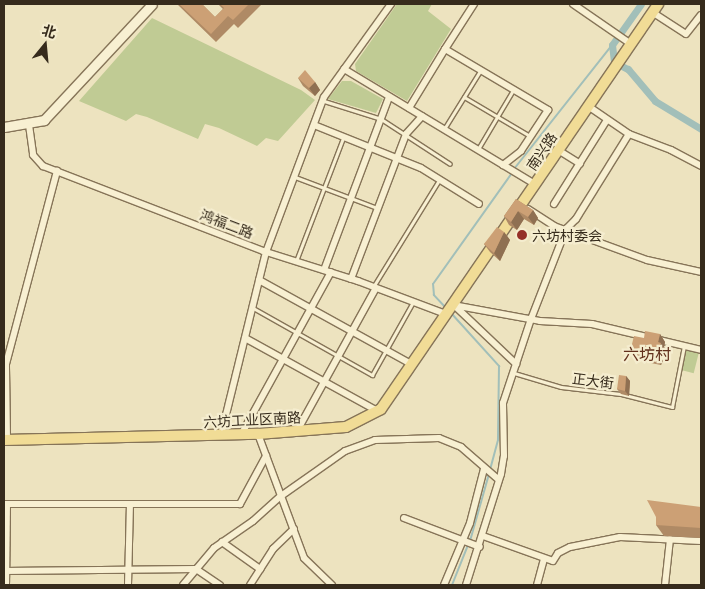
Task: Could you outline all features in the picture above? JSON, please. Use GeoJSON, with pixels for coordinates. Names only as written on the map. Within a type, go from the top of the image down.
{"type":"FeatureCollection","features":[{"type":"Feature","properties":{"kind":"main road","name":"南兴路"},"geometry":{"type":"LineString","coordinates":[[449,310],[623,55],[628,42],[655,8]]}},
{"type":"Feature","properties":{"kind":"main road","name":"六坊工业区南路"},"geometry":{"type":"LineString","coordinates":[[6,440],[241,435],[346,427],[377,410],[449,310]]}},
{"type":"Feature","properties":{"kind":"street"},"geometry":{"type":"LineString","coordinates":[[4,127],[29,125],[44,120],[152,4]]}},
{"type":"Feature","properties":{"kind":"street"},"geometry":{"type":"LineString","coordinates":[[221,435],[266,252],[323,100],[390,4]]}},
{"type":"Feature","properties":{"kind":"street"},"geometry":{"type":"LineString","coordinates":[[409,108],[474,4]]}},
{"type":"Feature","properties":{"kind":"street"},"geometry":{"type":"LineString","coordinates":[[573,4],[628,42]]}},
{"type":"Feature","properties":{"kind":"street"},"geometry":{"type":"LineString","coordinates":[[655,8],[686,34],[701,15]]}},
{"type":"Feature","properties":{"kind":"street"},"geometry":{"type":"LineString","coordinates":[[445,49],[548,110],[521,151],[503,165]]}},
{"type":"Feature","properties":{"kind":"street"},"geometry":{"type":"LineString","coordinates":[[344,69],[535,184]]}},
{"type":"Feature","properties":{"kind":"street"},"geometry":{"type":"LineString","coordinates":[[241,435],[311,308],[327,271],[351,198],[389,97]]}},
{"type":"Feature","properties":{"kind":"street"},"geometry":{"type":"LineString","coordinates":[[588,106],[629,134],[671,150],[701,166]]}},
{"type":"Feature","properties":{"kind":"street"},"geometry":{"type":"LineString","coordinates":[[351,279],[406,134],[422,116]]}},
{"type":"Feature","properties":{"kind":"street"},"geometry":{"type":"LineString","coordinates":[[554,204],[607,120]]}},
{"type":"Feature","properties":{"kind":"street","name":"鸿福二路"},"geometry":{"type":"LineString","coordinates":[[29,125],[33,155],[43,166],[266,252],[375,287],[412,302],[449,310],[592,324],[701,349]]}},
{"type":"Feature","properties":{"kind":"street"},"geometry":{"type":"LineString","coordinates":[[314,125],[396,158],[440,179],[479,204]]}},
{"type":"Feature","properties":{"kind":"street"},"geometry":{"type":"LineString","coordinates":[[466,585],[480,548],[504,456],[503,403],[531,319],[566,229],[576,219],[629,134]]}},
{"type":"Feature","properties":{"kind":"street"},"geometry":{"type":"LineString","coordinates":[[558,150],[580,164]]}},
{"type":"Feature","properties":{"kind":"street"},"geometry":{"type":"LineString","coordinates":[[6,440],[6,364],[57,171]]}},
{"type":"Feature","properties":{"kind":"street"},"geometry":{"type":"LineString","coordinates":[[521,204],[554,226],[647,260],[701,272]]}},
{"type":"Feature","properties":{"kind":"street"},"geometry":{"type":"LineString","coordinates":[[259,280],[411,364]]}},
{"type":"Feature","properties":{"kind":"street"},"geometry":{"type":"LineString","coordinates":[[297,431],[375,287]]}},
{"type":"Feature","properties":{"kind":"street"},"geometry":{"type":"LineString","coordinates":[[449,310],[516,364]]}},
{"type":"Feature","properties":{"kind":"street"},"geometry":{"type":"LineString","coordinates":[[245,338],[377,410]]}},
{"type":"Feature","properties":{"kind":"street"},"geometry":{"type":"LineString","coordinates":[[258,434],[304,558],[332,585]]}},
{"type":"Feature","properties":{"kind":"street"},"geometry":{"type":"LineString","coordinates":[[187,584],[196,570],[222,542],[253,521],[281,496],[345,451],[376,440],[439,438],[462,447],[484,469],[499,480]]}},
{"type":"Feature","properties":{"kind":"street"},"geometry":{"type":"LineString","coordinates":[[6,585],[5,504],[240,504],[266,456]]}},
{"type":"Feature","properties":{"kind":"street"},"geometry":{"type":"LineString","coordinates":[[444,585],[470,523],[484,469]]}},
{"type":"Feature","properties":{"kind":"street"},"geometry":{"type":"LineString","coordinates":[[128,585],[130,504]]}},
{"type":"Feature","properties":{"kind":"street"},"geometry":{"type":"LineString","coordinates":[[404,518],[480,548]]}},
{"type":"Feature","properties":{"kind":"street"},"geometry":{"type":"LineString","coordinates":[[250,585],[273,549],[294,530]]}},
{"type":"Feature","properties":{"kind":"street"},"geometry":{"type":"LineString","coordinates":[[483,536],[553,561],[558,553],[570,547],[620,537],[701,541]]}},
{"type":"Feature","properties":{"kind":"street"},"geometry":{"type":"LineString","coordinates":[[665,585],[670,539]]}},
{"type":"Feature","properties":{"kind":"street"},"geometry":{"type":"LineString","coordinates":[[222,542],[260,569]]}},
{"type":"Feature","properties":{"kind":"street"},"geometry":{"type":"LineString","coordinates":[[537,585],[544,559]]}},
{"type":"Feature","properties":{"kind":"street"},"geometry":{"type":"LineString","coordinates":[[5,571],[196,570],[220,585]]}},
{"type":"Feature","properties":{"kind":"lane"},"geometry":{"type":"LineString","coordinates":[[444,129],[480,70]]}},
{"type":"Feature","properties":{"kind":"lane"},"geometry":{"type":"LineString","coordinates":[[478,150],[514,90]]}},
{"type":"Feature","properties":{"kind":"lane"},"geometry":{"type":"LineString","coordinates":[[464,97],[531,136]]}},
{"type":"Feature","properties":{"kind":"lane"},"geometry":{"type":"LineString","coordinates":[[323,100],[381,119],[450,164]]}},
{"type":"Feature","properties":{"kind":"lane"},"geometry":{"type":"LineString","coordinates":[[296,261],[343,137]]}},
{"type":"Feature","properties":{"kind":"lane"},"geometry":{"type":"LineString","coordinates":[[294,177],[377,208]]}},
{"type":"Feature","properties":{"kind":"lane"},"geometry":{"type":"LineString","coordinates":[[375,287],[440,179]]}},
{"type":"Feature","properties":{"kind":"lane"},"geometry":{"type":"LineString","coordinates":[[252,308],[372,375],[412,302]]}},
{"type":"Feature","properties":{"kind":"lane","name":"正大街"},"geometry":{"type":"LineString","coordinates":[[513,372],[561,387],[621,394],[672,406],[684,346]]}},
{"type":"Feature","properties":{"kind":"green space"},"geometry":{"type":"Polygon","coordinates":[[[397,4],[432,4],[428,11],[451,29],[407,101],[356,71],[355,64],[397,4]]]}},
{"type":"Feature","properties":{"kind":"green space"},"geometry":{"type":"Polygon","coordinates":[[[152,18],[301,90],[315,100],[278,141],[266,138],[257,146],[219,128],[205,124],[198,139],[147,117],[136,114],[126,121],[79,101],[152,18]]]}},
{"type":"Feature","properties":{"kind":"green space"},"geometry":{"type":"Polygon","coordinates":[[[342,81],[351,81],[383,99],[376,113],[328,99],[342,81]]]}},
{"type":"Feature","properties":{"kind":"green space"},"geometry":{"type":"Polygon","coordinates":[[[684,346],[700,350],[694,373],[678,369],[684,346]]]}},
{"type":"Feature","properties":{"kind":"building"},"geometry":{"type":"Polygon","coordinates":[[[179,4],[202,4],[215,17],[224,8],[220,4],[249,4],[233,20],[228,16],[211,34],[179,4]]]}},
{"type":"Feature","properties":{"kind":"building"},"geometry":{"type":"Polygon","coordinates":[[[305,70],[315,82],[309,88],[298,78],[305,70]]]}},
{"type":"Feature","properties":{"kind":"building"},"geometry":{"type":"Polygon","coordinates":[[[516,199],[533,210],[528,217],[518,211],[511,222],[504,216],[516,199]]]}},
{"type":"Feature","properties":{"kind":"building"},"geometry":{"type":"Polygon","coordinates":[[[497,227],[504,232],[494,253],[484,244],[497,227]]]}},
{"type":"Feature","properties":{"kind":"building"},"geometry":{"type":"Polygon","coordinates":[[[645,331],[660,334],[658,342],[661,343],[655,357],[630,352],[634,336],[644,338],[645,331]]]}},
{"type":"Feature","properties":{"kind":"building"},"geometry":{"type":"Polygon","coordinates":[[[619,375],[626,376],[625,391],[617,389],[619,375]]]}},
{"type":"Feature","properties":{"kind":"building"},"geometry":{"type":"Polygon","coordinates":[[[647,500],[701,507],[701,528],[656,525],[656,517],[647,500]]]}},
{"type":"Feature","properties":{"kind":"waterway"},"geometry":{"type":"LineString","coordinates":[[641,4],[612,45],[614,62],[628,69],[655,101],[701,129]]}},
{"type":"Feature","properties":{"kind":"waterway"},"geometry":{"type":"LineString","coordinates":[[514,169],[612,45]]}},
{"type":"Feature","properties":{"kind":"waterway"},"geometry":{"type":"LineString","coordinates":[[446,308],[434,295],[433,284],[512,173]]}},
{"type":"Feature","properties":{"kind":"waterway"},"geometry":{"type":"LineString","coordinates":[[451,313],[499,366],[498,440],[490,469]]}},
{"type":"Feature","properties":{"kind":"waterway"},"geometry":{"type":"LineString","coordinates":[[470,541],[489,474]]}},
{"type":"Feature","properties":{"kind":"waterway"},"geometry":{"type":"LineString","coordinates":[[452,585],[468,545]]}},
{"type":"Feature","properties":{"kind":"place","name":"六坊村委会"},"geometry":{"type":"Point","coordinates":[522,235]}},
{"type":"Feature","properties":{"kind":"district","name":"六坊村"},"geometry":{"type":"Point","coordinates":[647,353]}}]}
